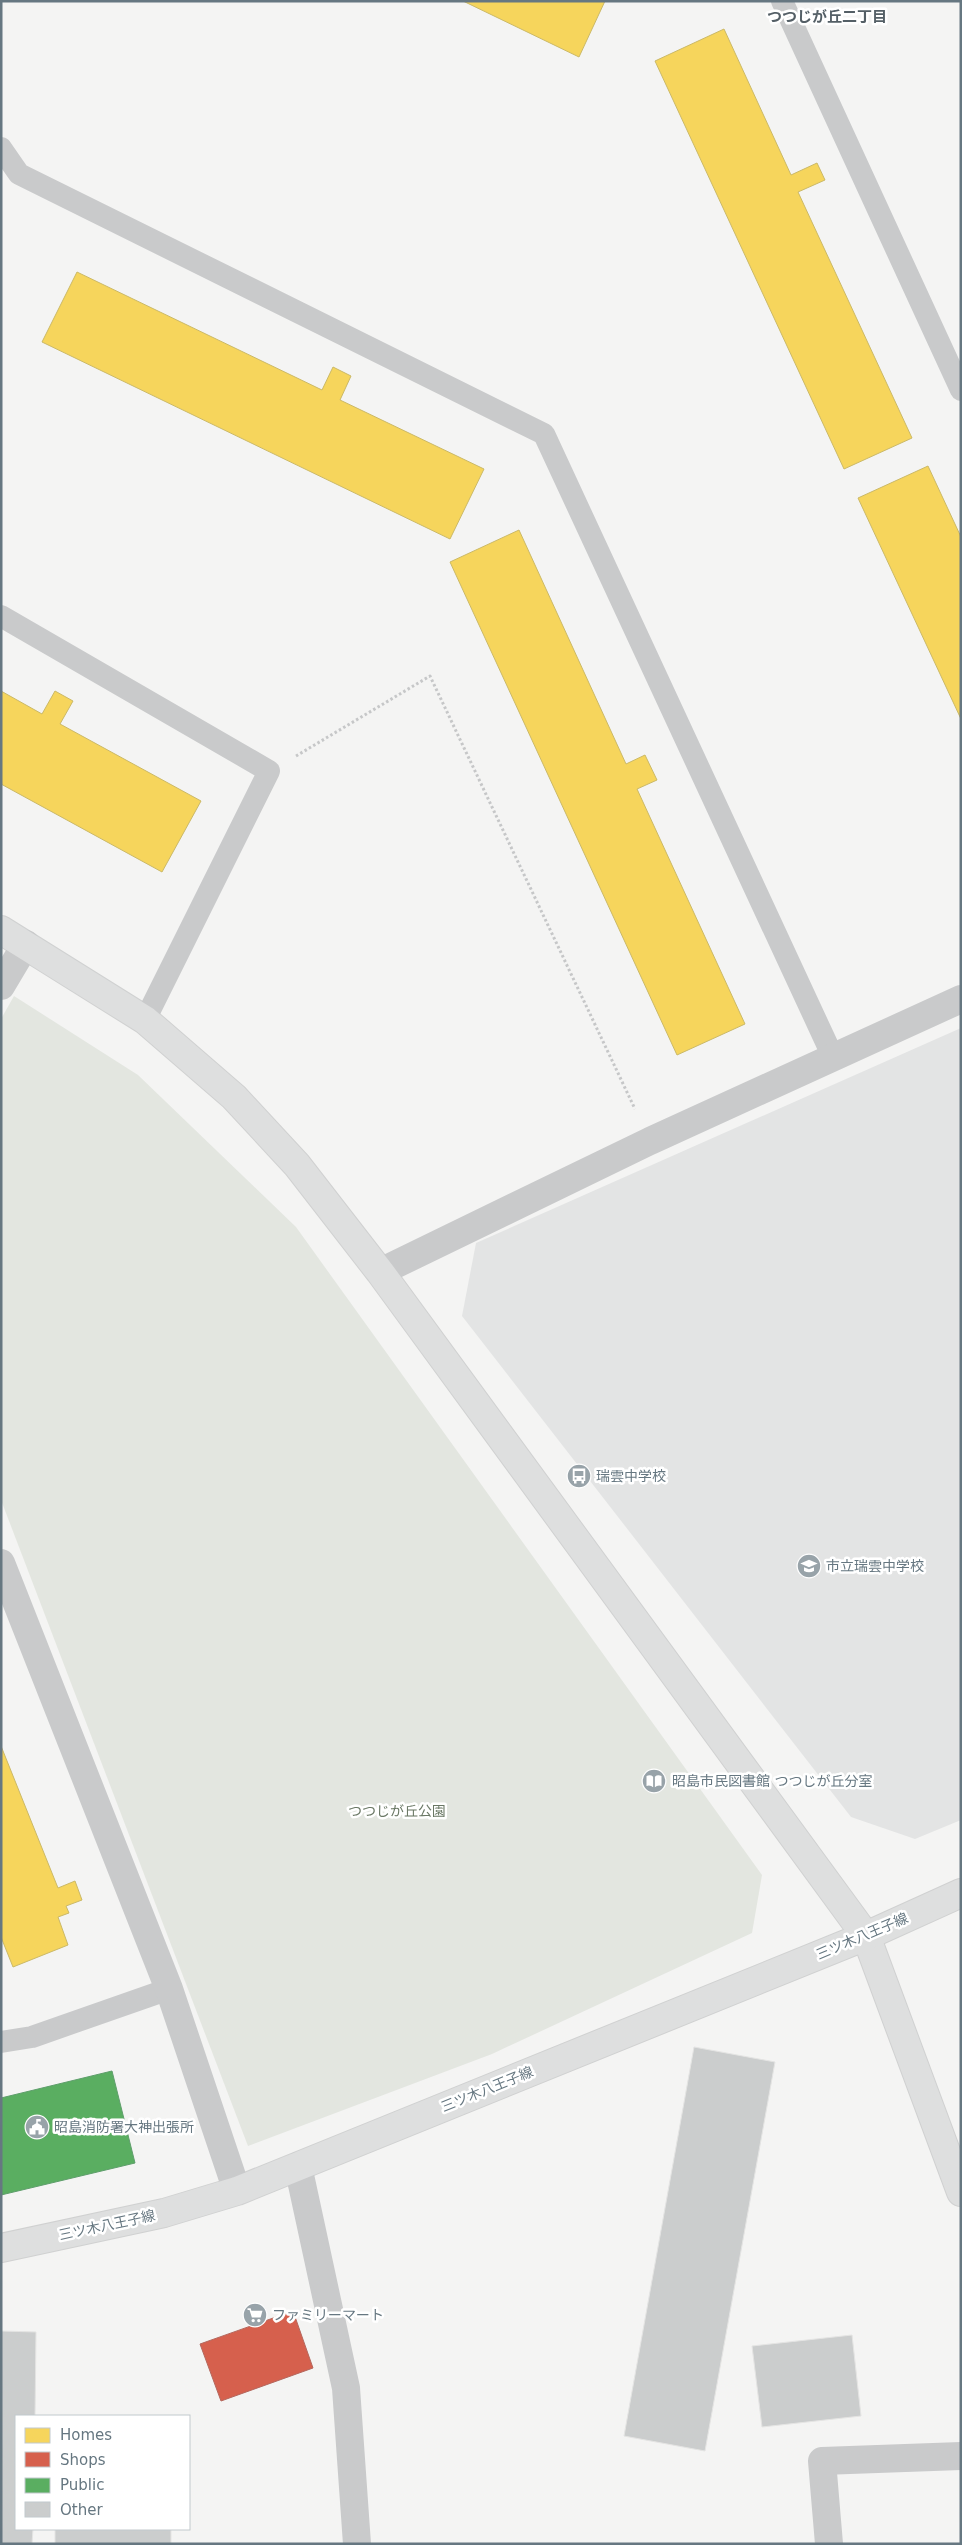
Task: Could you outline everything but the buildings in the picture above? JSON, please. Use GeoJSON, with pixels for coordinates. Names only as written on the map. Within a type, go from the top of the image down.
{"type":"FeatureCollection","features":[{"type":"Feature","properties":{"kind":"street"},"geometry":{"type":"LineString","coordinates":[[1,930],[145,1020],[234,1097],[297,1165],[380,1272],[866,1936],[961,2192]]}},
{"type":"Feature","properties":{"kind":"street"},"geometry":{"type":"LineString","coordinates":[[1,986],[26,944]]}},
{"type":"Feature","properties":{"kind":"street"},"geometry":{"type":"LineString","coordinates":[[380,1272],[650,1141],[961,999]]}},
{"type":"Feature","properties":{"kind":"street"},"geometry":{"type":"LineString","coordinates":[[1,1563],[169,1989],[237,2191]]}},
{"type":"Feature","properties":{"kind":"street","name":"三ツ木八王子線"},"geometry":{"type":"LineString","coordinates":[[1,2248],[164,2213],[237,2191],[866,1936],[961,1893]]}},
{"type":"Feature","properties":{"kind":"street"},"geometry":{"type":"LineString","coordinates":[[298,2166],[346,2388],[358,2544]]}},
{"type":"Feature","properties":{"kind":"street"},"geometry":{"type":"LineString","coordinates":[[829,2544],[822,2461],[961,2456]]}},
{"type":"Feature","properties":{"kind":"lane"},"geometry":{"type":"LineString","coordinates":[[782,1],[961,390]]}},
{"type":"Feature","properties":{"kind":"lane"},"geometry":{"type":"LineString","coordinates":[[1,148],[19,174],[544,434],[833,1057]]}},
{"type":"Feature","properties":{"kind":"lane"},"geometry":{"type":"LineString","coordinates":[[1,616],[269,771],[145,1020]]}},
{"type":"Feature","properties":{"kind":"lane"},"geometry":{"type":"LineString","coordinates":[[1,2042],[32,2037],[169,1989]]}},
{"type":"Feature","properties":{"kind":"path"},"geometry":{"type":"LineString","coordinates":[[269,771],[430,676],[650,1141]]}},
{"type":"Feature","properties":{"kind":"shaded area","name":"市立瑞雲中学校"},"geometry":{"type":"Polygon","coordinates":[[[961,1028],[961,1820],[915,1839],[851,1817],[462,1316],[476,1243],[961,1028]]]}},
{"type":"Feature","properties":{"kind":"green space","name":"つつじが丘公園"},"geometry":{"type":"Polygon","coordinates":[[[14,996],[138,1075],[296,1227],[762,1875],[752,1933],[492,2054],[248,2146],[1,1500],[1,1019],[14,996]]]}},
{"type":"Feature","properties":{"kind":"place","name":"瑞雲中学校"},"geometry":{"type":"Point","coordinates":[579,1476]}},
{"type":"Feature","properties":{"kind":"place","name":"市立瑞雲中学校"},"geometry":{"type":"Point","coordinates":[809,1566]}},
{"type":"Feature","properties":{"kind":"place","name":"昭島市民図書館 つつじが丘分室"},"geometry":{"type":"Point","coordinates":[654,1781]}},
{"type":"Feature","properties":{"kind":"place","name":"昭島消防署大神出張所"},"geometry":{"type":"Point","coordinates":[37,2127]}},
{"type":"Feature","properties":{"kind":"place","name":"ファミリーマート"},"geometry":{"type":"Point","coordinates":[255,2315]}},
{"type":"Feature","properties":{"kind":"district","name":"つつじが丘二丁目"},"geometry":{"type":"Point","coordinates":[827,17]}}]}
